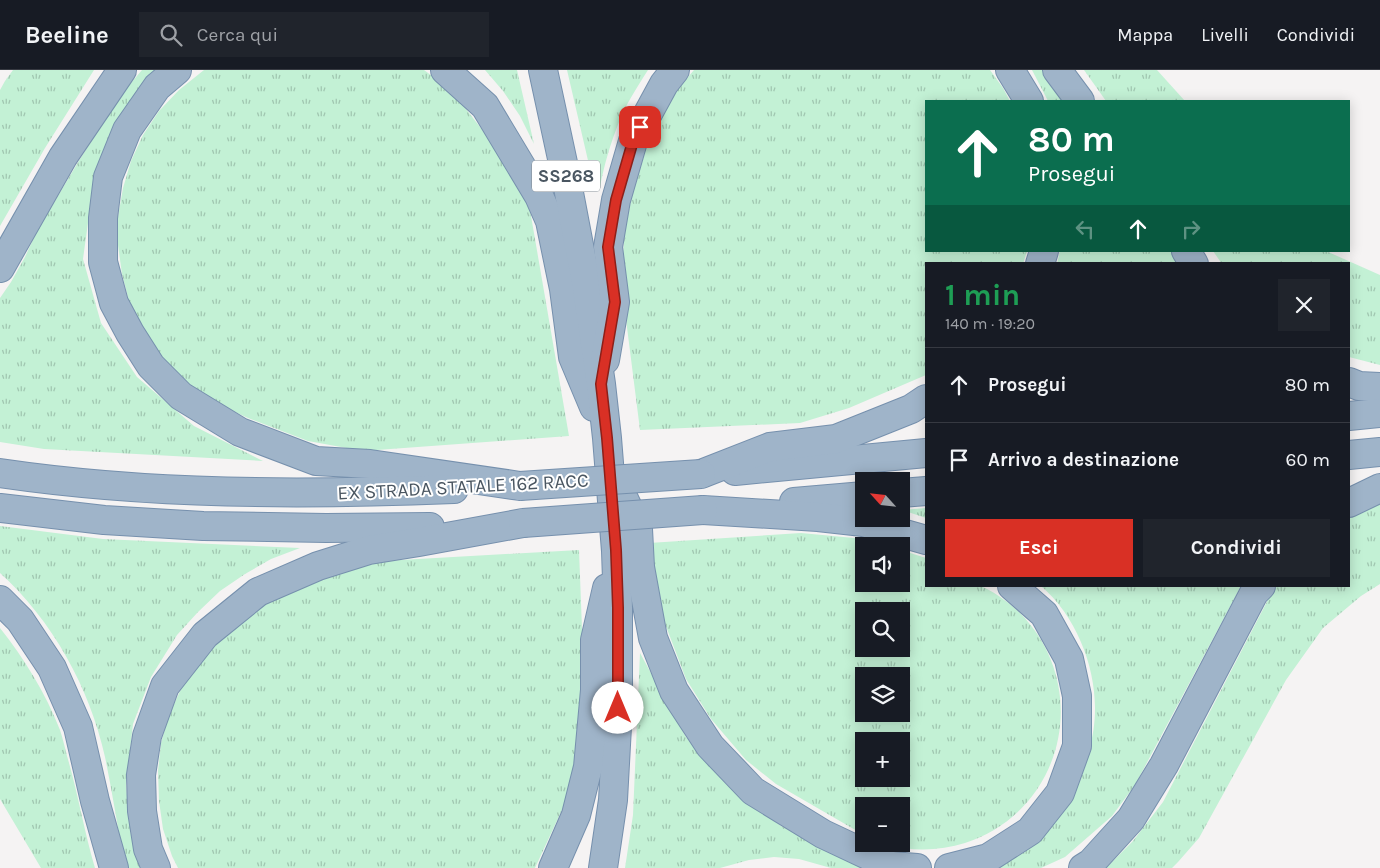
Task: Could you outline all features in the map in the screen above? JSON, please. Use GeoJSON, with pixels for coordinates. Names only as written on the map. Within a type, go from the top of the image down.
{"type":"FeatureCollection","features":[{"type":"Feature","properties":{"kind":"highway"},"geometry":{"type":"LineString","coordinates":[[0,268],[63,157],[122,70]]}},
{"type":"Feature","properties":{"kind":"highway"},"geometry":{"type":"LineString","coordinates":[[177,70],[157,87],[127,130],[108,177],[103,218],[103,262],[114,303],[151,366],[181,396],[240,432],[316,461],[370,464],[520,486]]}},
{"type":"Feature","properties":{"kind":"highway"},"geometry":{"type":"LineString","coordinates":[[445,70],[485,106],[540,196],[550,221],[564,289],[573,356],[638,530],[640,567],[653,638],[674,691],[710,746],[753,791],[823,834],[891,866],[917,868]]}},
{"type":"Feature","properties":{"kind":"highway","name":"SS268"},"geometry":{"type":"LineString","coordinates":[[543,70],[582,263],[601,384],[616,550],[618,708],[613,800],[603,868]]}},
{"type":"Feature","properties":{"kind":"highway"},"geometry":{"type":"LineString","coordinates":[[601,384],[615,302],[608,247],[616,200],[633,141],[664,84],[675,70]]}},
{"type":"Feature","properties":{"kind":"highway"},"geometry":{"type":"LineString","coordinates":[[1010,70],[1028,100]]}},
{"type":"Feature","properties":{"kind":"highway"},"geometry":{"type":"LineString","coordinates":[[1057,70],[1079,100]]}},
{"type":"Feature","properties":{"kind":"highway"},"geometry":{"type":"LineString","coordinates":[[1350,382],[1359,386],[1380,387]]}},
{"type":"Feature","properties":{"kind":"highway"},"geometry":{"type":"LineString","coordinates":[[701,474],[770,447],[836,438],[911,409],[925,400]]}},
{"type":"Feature","properties":{"kind":"highway"},"geometry":{"type":"LineString","coordinates":[[1350,416],[1380,413]]}},
{"type":"Feature","properties":{"kind":"highway"},"geometry":{"type":"LineString","coordinates":[[1350,455],[1380,452]]}},
{"type":"Feature","properties":{"kind":"highway","name":"EX STRADA STATALE 162 RACC"},"geometry":{"type":"LineString","coordinates":[[0,473],[42,479],[124,486],[227,492],[365,492],[520,486],[701,474],[925,454]]}},
{"type":"Feature","properties":{"kind":"highway"},"geometry":{"type":"LineString","coordinates":[[1350,503],[1380,488]]}},
{"type":"Feature","properties":{"kind":"highway"},"geometry":{"type":"LineString","coordinates":[[910,492],[925,491]]}},
{"type":"Feature","properties":{"kind":"highway","name":"EX STRADA STATALE 162 RACC"},"geometry":{"type":"LineString","coordinates":[[0,508],[104,520],[203,526],[447,526],[523,523],[855,497]]}},
{"type":"Feature","properties":{"kind":"highway"},"geometry":{"type":"LineString","coordinates":[[703,510],[818,517],[863,522],[925,540]]}},
{"type":"Feature","properties":{"kind":"highway"},"geometry":{"type":"LineString","coordinates":[[156,868],[148,849],[142,811],[141,775],[147,736],[165,686],[205,636],[258,592],[318,566],[369,550],[523,523]]}},
{"type":"Feature","properties":{"kind":"highway"},"geometry":{"type":"LineString","coordinates":[[553,868],[576,815],[588,767],[595,690],[594,640],[616,550]]}},
{"type":"Feature","properties":{"kind":"highway"},"geometry":{"type":"LineString","coordinates":[[949,868],[988,858],[1030,832],[1060,793],[1077,746],[1077,696],[1069,659],[1044,614],[1013,587]]}},
{"type":"Feature","properties":{"kind":"highway"},"geometry":{"type":"LineString","coordinates":[[1083,868],[1091,863],[1131,819],[1164,765],[1254,593],[1260,587]]}},
{"type":"Feature","properties":{"kind":"highway"},"geometry":{"type":"LineString","coordinates":[[0,600],[20,620],[52,668],[78,727],[95,801],[114,868]]}},
{"type":"Feature","properties":{"kind":"green space"},"geometry":{"type":"Polygon","coordinates":[[[13,70],[94,70],[45,148],[0,226],[0,90],[13,70]]]}},
{"type":"Feature","properties":{"kind":"green space"},"geometry":{"type":"Polygon","coordinates":[[[142,70],[155,70],[130,101],[113,128],[101,157],[93,187],[83,259],[101,323],[137,377],[194,426],[263,461],[44,449],[0,442],[0,298],[11,282],[37,231],[80,159],[120,96],[142,70]]]}},
{"type":"Feature","properties":{"kind":"green space"},"geometry":{"type":"Polygon","coordinates":[[[204,70],[424,70],[459,100],[501,154],[530,210],[569,436],[363,451],[308,441],[248,418],[222,406],[197,391],[175,373],[141,327],[129,301],[122,274],[118,245],[118,217],[123,188],[131,161],[143,135],[159,111],[179,90],[204,70]]]}},
{"type":"Feature","properties":{"kind":"green space"},"geometry":{"type":"Polygon","coordinates":[[[485,70],[517,70],[534,144],[520,116],[503,91],[485,70]]]}},
{"type":"Feature","properties":{"kind":"green space"},"geometry":{"type":"Polygon","coordinates":[[[567,70],[648,70],[619,122],[608,154],[600,187],[595,187],[593,182],[567,70]]]}},
{"type":"Feature","properties":{"kind":"green space"},"geometry":{"type":"Polygon","coordinates":[[[694,70],[990,70],[1009,100],[925,100],[925,252],[1027,252],[1024,262],[925,262],[925,375],[849,408],[800,423],[640,430],[621,280],[625,229],[638,166],[653,127],[677,90],[694,70]]]}},
{"type":"Feature","properties":{"kind":"green space"},"geometry":{"type":"Polygon","coordinates":[[[1032,70],[1044,70],[1066,100],[1047,100],[1032,70]]]}},
{"type":"Feature","properties":{"kind":"green space"},"geometry":{"type":"Polygon","coordinates":[[[1084,70],[1157,70],[1184,100],[1105,100],[1084,70]]]}},
{"type":"Feature","properties":{"kind":"green space"},"geometry":{"type":"Polygon","coordinates":[[[1060,252],[1174,252],[1181,262],[1057,262],[1060,252]]]}},
{"type":"Feature","properties":{"kind":"green space"},"geometry":{"type":"Polygon","coordinates":[[[1214,252],[1328,252],[1380,275],[1380,365],[1350,357],[1350,262],[1221,262],[1214,252]]]}},
{"type":"Feature","properties":{"kind":"green space"},"geometry":{"type":"Polygon","coordinates":[[[1380,497],[1380,584],[1361,596],[1323,628],[1286,680],[1199,838],[1178,862],[1172,868],[1106,868],[1133,841],[1163,802],[1276,587],[1350,587],[1350,514],[1380,497]]]}},
{"type":"Feature","properties":{"kind":"green space"},"geometry":{"type":"Polygon","coordinates":[[[925,508],[925,518],[910,513],[910,509],[925,508]]]}},
{"type":"Feature","properties":{"kind":"green space"},"geometry":{"type":"Polygon","coordinates":[[[0,526],[103,539],[300,548],[271,559],[220,591],[177,635],[151,677],[133,724],[126,785],[131,835],[143,868],[128,868],[124,859],[105,757],[90,706],[79,681],[52,634],[36,612],[0,573],[0,526]]]}},
{"type":"Feature","properties":{"kind":"green space"},"geometry":{"type":"Polygon","coordinates":[[[801,533],[855,538],[855,592],[910,592],[910,553],[925,558],[925,587],[984,587],[995,593],[1020,613],[1043,643],[1056,676],[1061,710],[1057,744],[1045,776],[1026,804],[999,827],[965,843],[946,848],[926,850],[910,848],[910,797],[855,797],[855,830],[776,784],[746,760],[711,719],[686,679],[664,621],[649,543],[801,533]]]}},
{"type":"Feature","properties":{"kind":"green space"},"geometry":{"type":"Polygon","coordinates":[[[579,550],[583,655],[578,751],[567,799],[535,868],[178,868],[163,829],[159,801],[158,771],[161,743],[169,715],[181,689],[196,665],[236,623],[267,603],[313,581],[383,561],[579,550]]]}},
{"type":"Feature","properties":{"kind":"green space"},"geometry":{"type":"Polygon","coordinates":[[[1042,587],[1240,587],[1135,785],[1112,816],[1065,857],[1041,868],[980,868],[1076,785],[1084,771],[1092,740],[1095,714],[1091,674],[1081,641],[1064,611],[1042,587]]]}},
{"type":"Feature","properties":{"kind":"green space"},"geometry":{"type":"Polygon","coordinates":[[[0,628],[34,677],[60,730],[95,868],[41,868],[0,799],[0,628]]]}},
{"type":"Feature","properties":{"kind":"green space"},"geometry":{"type":"Polygon","coordinates":[[[640,653],[686,737],[726,784],[781,826],[859,864],[872,868],[831,868],[799,859],[774,857],[749,860],[720,868],[625,868],[633,815],[640,653]]]}},
{"type":"Feature","properties":{"kind":"route"},"geometry":{"type":"LineString","coordinates":[[618,708],[616,550],[601,384],[615,302],[608,247],[616,200],[633,141],[640,127]]}}]}
